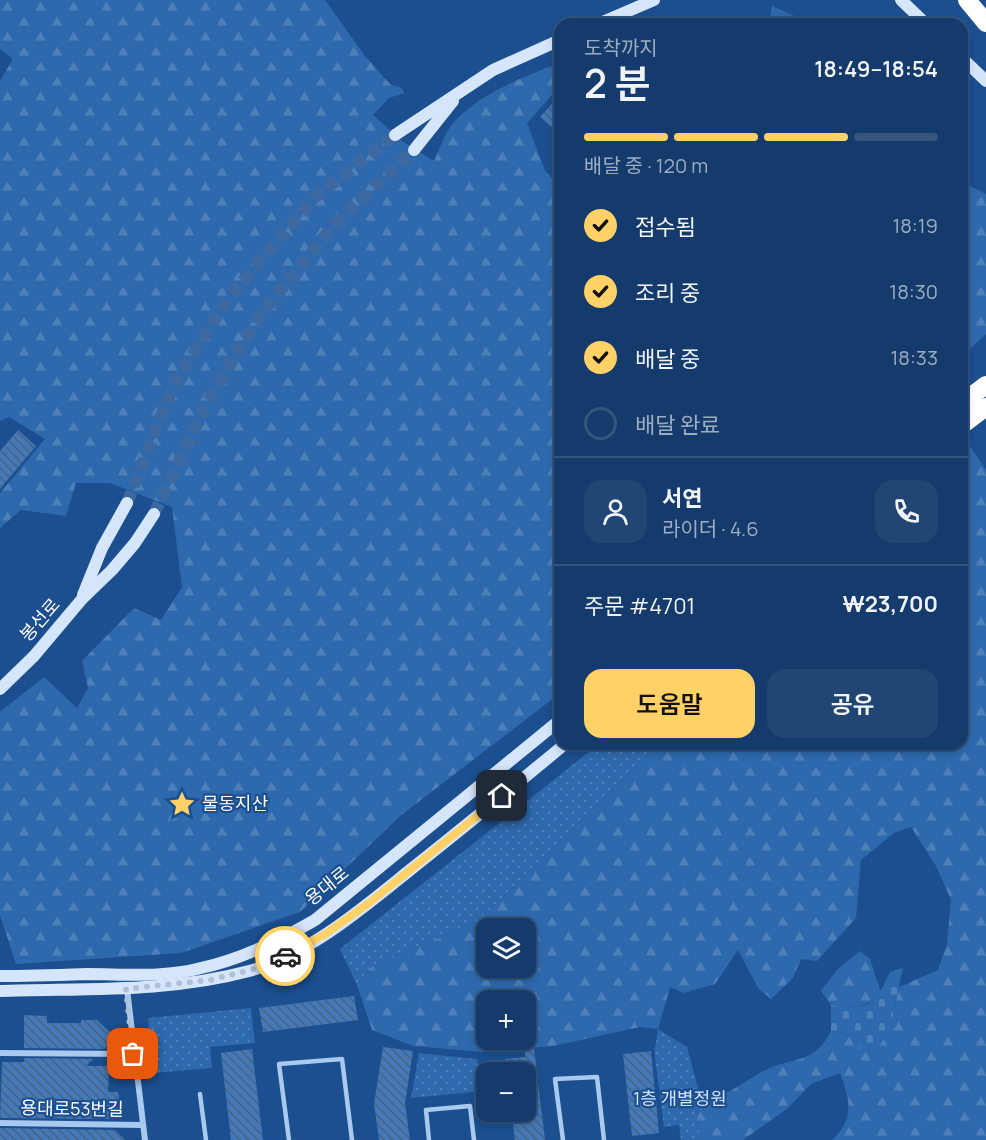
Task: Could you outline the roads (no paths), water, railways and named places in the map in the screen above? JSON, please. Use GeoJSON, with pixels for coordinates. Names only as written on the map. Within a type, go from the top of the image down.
{"type":"FeatureCollection","features":[{"type":"Feature","properties":{"kind":"highway"},"geometry":{"type":"LineString","coordinates":[[967,0],[986,23]]}},
{"type":"Feature","properties":{"kind":"highway"},"geometry":{"type":"LineString","coordinates":[[972,0],[986,15]]}},
{"type":"Feature","properties":{"kind":"highway"},"geometry":{"type":"LineString","coordinates":[[968,399],[986,385]]}},
{"type":"Feature","properties":{"kind":"highway"},"geometry":{"type":"LineString","coordinates":[[968,420],[986,407]]}},
{"type":"Feature","properties":{"kind":"street"},"geometry":{"type":"LineString","coordinates":[[612,18],[654,0]]}},
{"type":"Feature","properties":{"kind":"street"},"geometry":{"type":"LineString","coordinates":[[901,0],[920,18]]}},
{"type":"Feature","properties":{"kind":"street"},"geometry":{"type":"LineString","coordinates":[[395,135],[493,70],[554,43]]}},
{"type":"Feature","properties":{"kind":"street"},"geometry":{"type":"LineString","coordinates":[[968,64],[986,81]]}},
{"type":"Feature","properties":{"kind":"street"},"geometry":{"type":"LineString","coordinates":[[414,150],[457,96]]}},
{"type":"Feature","properties":{"kind":"street"},"geometry":{"type":"LineString","coordinates":[[82,599],[102,548],[127,503]]}},
{"type":"Feature","properties":{"kind":"street"},"geometry":{"type":"LineString","coordinates":[[82,599],[120,561],[154,514]]}},
{"type":"Feature","properties":{"kind":"street","name":"봉선로"},"geometry":{"type":"LineString","coordinates":[[0,689],[34,656],[82,599]]}},
{"type":"Feature","properties":{"kind":"street","name":"용대로"},"geometry":{"type":"LineString","coordinates":[[0,976],[88,974],[144,976],[189,970],[244,956],[282,939],[315,920],[554,725]]}},
{"type":"Feature","properties":{"kind":"street","name":"용대로"},"geometry":{"type":"LineString","coordinates":[[0,991],[126,989],[210,980],[251,970],[291,953],[327,933],[369,903],[558,750]]}},
{"type":"Feature","properties":{"kind":"street","name":"용대로53번길"},"geometry":{"type":"LineString","coordinates":[[126,989],[145,1140]]}},
{"type":"Feature","properties":{"kind":"street"},"geometry":{"type":"LineString","coordinates":[[0,1053],[133,1054]]}},
{"type":"Feature","properties":{"kind":"street","name":"용대로53번길"},"geometry":{"type":"LineString","coordinates":[[0,1123],[143,1125]]}},
{"type":"Feature","properties":{"kind":"lane"},"geometry":{"type":"LineString","coordinates":[[289,1140],[279,1064],[342,1059],[352,1140]]}},
{"type":"Feature","properties":{"kind":"lane"},"geometry":{"type":"LineString","coordinates":[[562,1140],[555,1078],[597,1077],[604,1140]]}},
{"type":"Feature","properties":{"kind":"lane"},"geometry":{"type":"LineString","coordinates":[[200,1094],[206,1140]]}},
{"type":"Feature","properties":{"kind":"lane"},"geometry":{"type":"LineString","coordinates":[[429,1140],[426,1110],[470,1106],[474,1140]]}},
{"type":"Feature","properties":{"kind":"tunnel"},"geometry":{"type":"LineString","coordinates":[[127,503],[174,384],[229,297],[315,197],[395,135]]}},
{"type":"Feature","properties":{"kind":"tunnel"},"geometry":{"type":"LineString","coordinates":[[154,514],[207,402],[259,317],[334,225],[414,150]]}},
{"type":"Feature","properties":{"kind":"place","name":"물동지산"},"geometry":{"type":"Point","coordinates":[182,804]}},
{"type":"Feature","properties":{"kind":"park label","name":"1층 개별정원"},"geometry":{"type":"Point","coordinates":[680,1099]}}]}
